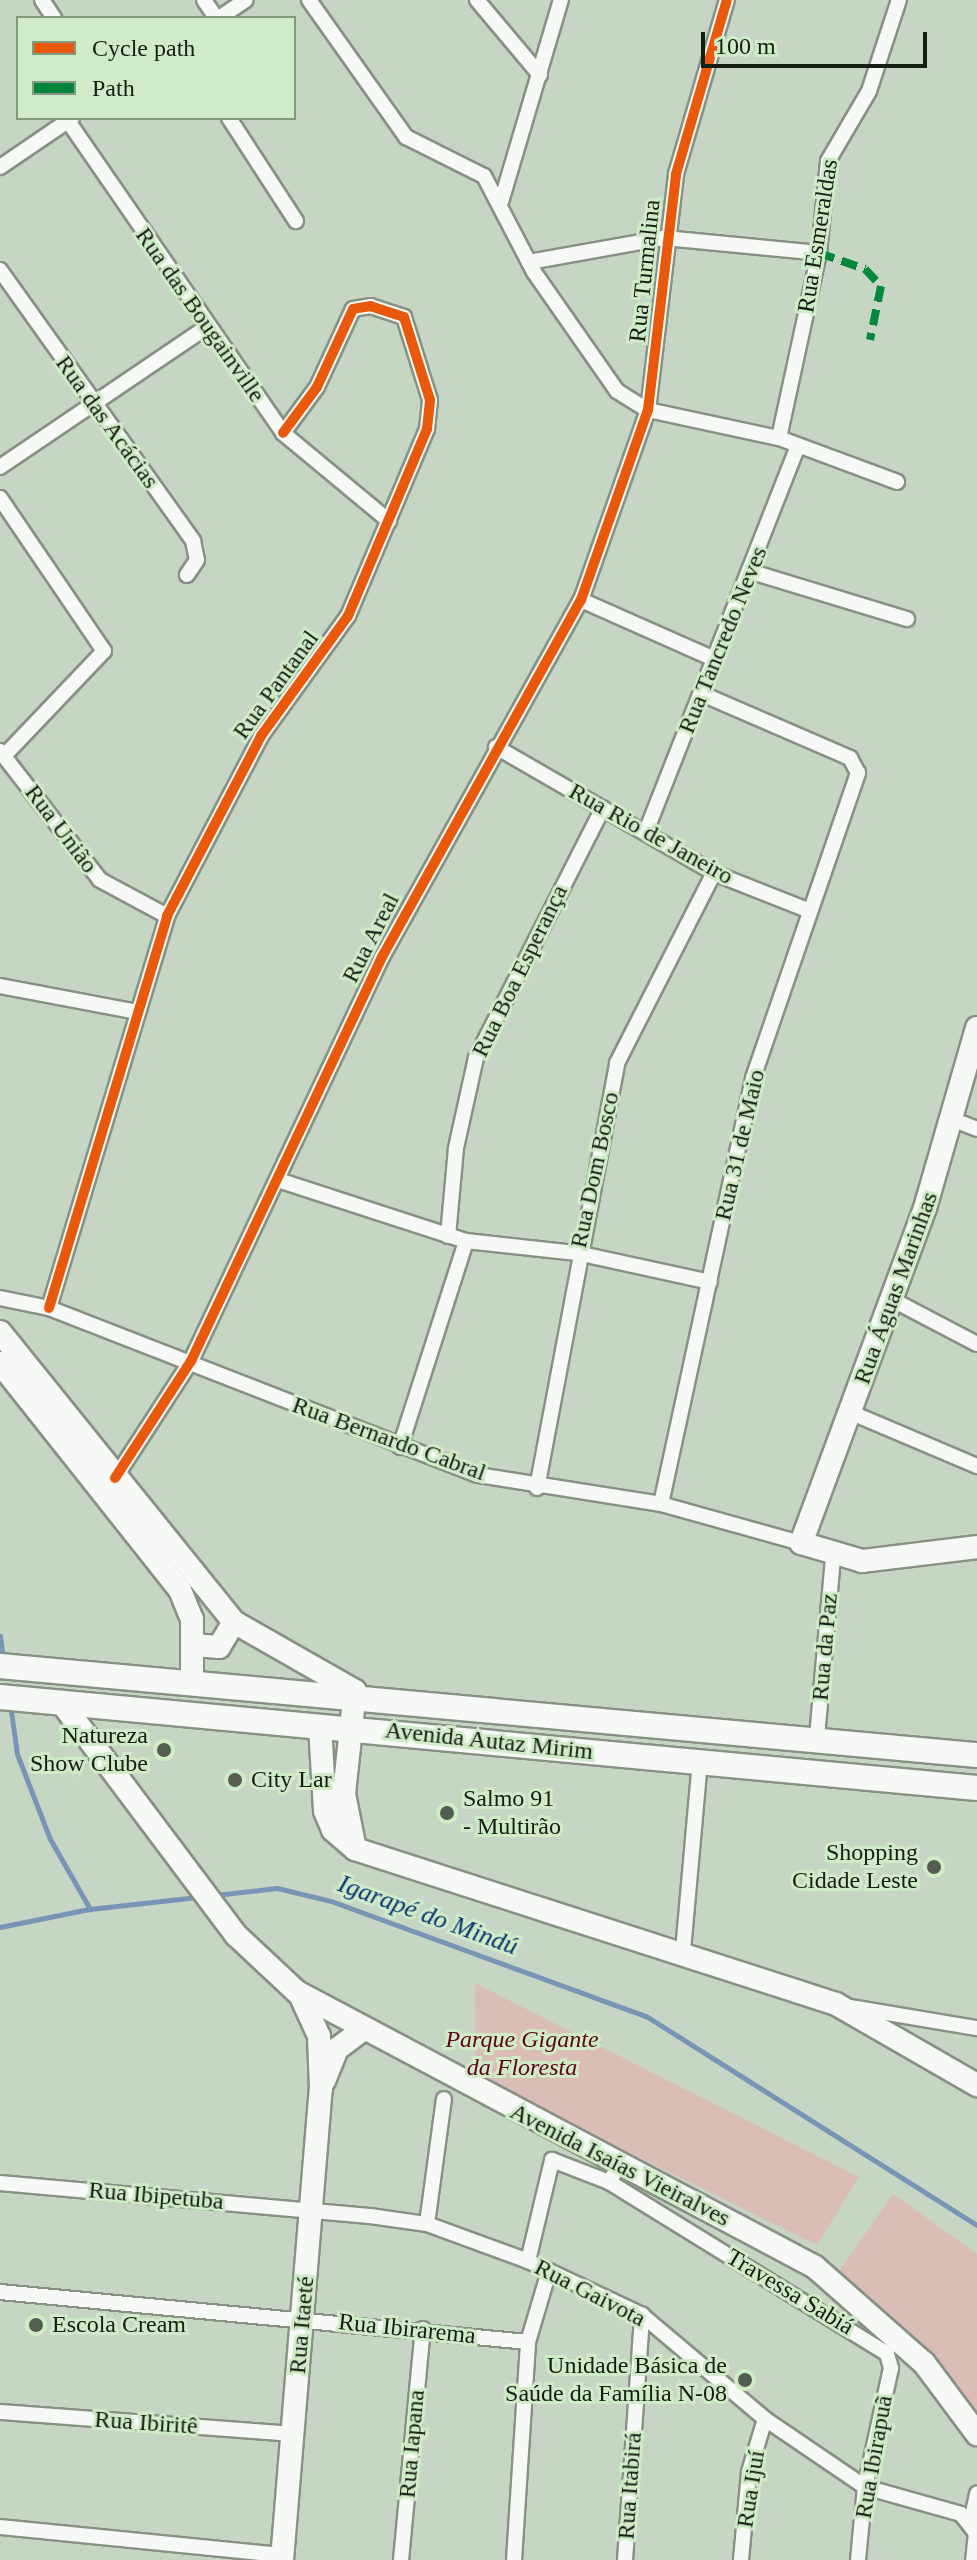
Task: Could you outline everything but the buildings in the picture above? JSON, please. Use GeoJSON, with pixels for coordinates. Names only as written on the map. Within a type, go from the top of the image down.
{"type":"FeatureCollection","features":[{"type":"Feature","properties":{"kind":"main road","name":"Avenida Autaz Mirim"},"geometry":{"type":"LineString","coordinates":[[0,1666],[817,1737],[977,1755]]}},
{"type":"Feature","properties":{"kind":"main road","name":"Avenida Autaz Mirim"},"geometry":{"type":"LineString","coordinates":[[0,1697],[977,1788]]}},
{"type":"Feature","properties":{"kind":"street"},"geometry":{"type":"LineString","coordinates":[[204,0],[216,16]]}},
{"type":"Feature","properties":{"kind":"street"},"geometry":{"type":"LineString","coordinates":[[221,16],[246,0]]}},
{"type":"Feature","properties":{"kind":"street"},"geometry":{"type":"LineString","coordinates":[[309,0],[406,137],[477,169],[501,202],[529,262],[617,391],[648,410],[779,438],[797,449],[897,482]]}},
{"type":"Feature","properties":{"kind":"street"},"geometry":{"type":"LineString","coordinates":[[477,0],[540,75]]}},
{"type":"Feature","properties":{"kind":"street"},"geometry":{"type":"LineString","coordinates":[[501,202],[561,0]]}},
{"type":"Feature","properties":{"kind":"street","name":"Rua Turmalina"},"geometry":{"type":"LineString","coordinates":[[648,410],[664,238],[727,0]]}},
{"type":"Feature","properties":{"kind":"street","name":"Rua Esmeraldas"},"geometry":{"type":"LineString","coordinates":[[779,438],[819,253],[833,145],[869,91],[899,0]]}},
{"type":"Feature","properties":{"kind":"street"},"geometry":{"type":"LineString","coordinates":[[0,167],[69,120]]}},
{"type":"Feature","properties":{"kind":"street","name":"Rua das Bougainville"},"geometry":{"type":"LineString","coordinates":[[71,120],[207,327],[283,433],[389,521]]}},
{"type":"Feature","properties":{"kind":"street"},"geometry":{"type":"LineString","coordinates":[[230,120],[296,221]]}},
{"type":"Feature","properties":{"kind":"street"},"geometry":{"type":"LineString","coordinates":[[529,262],[664,238],[819,253]]}},
{"type":"Feature","properties":{"kind":"street","name":"Rua das Acácias"},"geometry":{"type":"LineString","coordinates":[[0,270],[193,541],[197,560],[187,575]]}},
{"type":"Feature","properties":{"kind":"street","name":"Rua Pantanal"},"geometry":{"type":"LineString","coordinates":[[49,1308],[167,916],[261,736],[348,616],[389,521],[430,412],[409,325],[399,313],[353,309],[317,387],[283,433]]}},
{"type":"Feature","properties":{"kind":"street"},"geometry":{"type":"LineString","coordinates":[[0,467],[207,327]]}},
{"type":"Feature","properties":{"kind":"street","name":"Rua Areal"},"geometry":{"type":"LineString","coordinates":[[115,1478],[191,1361],[382,957],[496,747],[581,600],[648,410]]}},
{"type":"Feature","properties":{"kind":"street","name":"Rua Tancredo Neves"},"geometry":{"type":"LineString","coordinates":[[647,829],[702,694],[712,658],[752,572],[797,449]]}},
{"type":"Feature","properties":{"kind":"street"},"geometry":{"type":"LineString","coordinates":[[0,498],[104,651],[2,753]]}},
{"type":"Feature","properties":{"kind":"street"},"geometry":{"type":"LineString","coordinates":[[752,572],[907,619]]}},
{"type":"Feature","properties":{"kind":"street"},"geometry":{"type":"LineString","coordinates":[[581,600],[712,658]]}},
{"type":"Feature","properties":{"kind":"street","name":"Rua 31 de Maio"},"geometry":{"type":"LineString","coordinates":[[661,1504],[753,1078],[858,773],[850,758],[702,694]]}},
{"type":"Feature","properties":{"kind":"street","name":"Rua Rio de Janeiro"},"geometry":{"type":"LineString","coordinates":[[496,747],[603,808],[647,829],[714,873],[810,911]]}},
{"type":"Feature","properties":{"kind":"street","name":"Rua União"},"geometry":{"type":"LineString","coordinates":[[2,753],[100,880],[167,916]]}},
{"type":"Feature","properties":{"kind":"street","name":"Rua Boa Esperança"},"geometry":{"type":"LineString","coordinates":[[448,1236],[456,1148],[476,1058],[603,808]]}},
{"type":"Feature","properties":{"kind":"street","name":"Rua Dom Bosco"},"geometry":{"type":"LineString","coordinates":[[537,1488],[577,1253],[617,1063],[714,873]]}},
{"type":"Feature","properties":{"kind":"street"},"geometry":{"type":"LineString","coordinates":[[0,986],[137,1012]]}},
{"type":"Feature","properties":{"kind":"street","name":"Rua Águas Marinhas"},"geometry":{"type":"LineString","coordinates":[[801,1543],[852,1413],[954,1120],[977,1028]]}},
{"type":"Feature","properties":{"kind":"street"},"geometry":{"type":"LineString","coordinates":[[954,1120],[977,1129]]}},
{"type":"Feature","properties":{"kind":"street"},"geometry":{"type":"LineString","coordinates":[[278,1180],[466,1241],[577,1253],[710,1282]]}},
{"type":"Feature","properties":{"kind":"street"},"geometry":{"type":"LineString","coordinates":[[400,1447],[466,1241]]}},
{"type":"Feature","properties":{"kind":"street","name":"Rua Bernardo Cabral"},"geometry":{"type":"LineString","coordinates":[[0,1298],[49,1308],[191,1361],[400,1447],[537,1488],[661,1504],[801,1543],[833,1556],[890,1562],[977,1547]]}},
{"type":"Feature","properties":{"kind":"street"},"geometry":{"type":"LineString","coordinates":[[891,1299],[977,1344]]}},
{"type":"Feature","properties":{"kind":"street"},"geometry":{"type":"LineString","coordinates":[[0,1332],[234,1622],[263,1643],[342,1678],[357,1698],[344,1794],[355,1849]]}},
{"type":"Feature","properties":{"kind":"street"},"geometry":{"type":"LineString","coordinates":[[0,1363],[180,1590],[195,1645],[192,1682]]}},
{"type":"Feature","properties":{"kind":"street"},"geometry":{"type":"LineString","coordinates":[[852,1413],[977,1466]]}},
{"type":"Feature","properties":{"kind":"street","name":"Rua da Paz"},"geometry":{"type":"LineString","coordinates":[[817,1737],[833,1556]]}},
{"type":"Feature","properties":{"kind":"street"},"geometry":{"type":"LineString","coordinates":[[195,1645],[219,1647],[234,1622]]}},
{"type":"Feature","properties":{"kind":"street","name":"Avenida Isaías Vieiralves"},"geometry":{"type":"LineString","coordinates":[[61,1702],[236,1935],[297,1992],[615,2173],[815,2267],[924,2363],[977,2434]]}},
{"type":"Feature","properties":{"kind":"street"},"geometry":{"type":"LineString","coordinates":[[320,1726],[325,1811],[333,1830],[355,1849],[396,1866],[683,1951],[836,2004],[977,2028]]}},
{"type":"Feature","properties":{"kind":"street"},"geometry":{"type":"LineString","coordinates":[[683,1951],[700,1762]]}},
{"type":"Feature","properties":{"kind":"street","name":"Rua Itaeté"},"geometry":{"type":"LineString","coordinates":[[282,2558],[321,2089],[319,2036],[297,1992]]}},
{"type":"Feature","properties":{"kind":"street"},"geometry":{"type":"LineString","coordinates":[[836,2004],[977,2085]]}},
{"type":"Feature","properties":{"kind":"street","name":"Rua Itaeté"},"geometry":{"type":"LineString","coordinates":[[321,2089],[337,2049],[361,2031]]}},
{"type":"Feature","properties":{"kind":"street"},"geometry":{"type":"LineString","coordinates":[[427,2224],[444,2099]]}},
{"type":"Feature","properties":{"kind":"street","name":"Travessa Sabiá"},"geometry":{"type":"LineString","coordinates":[[528,2261],[552,2160],[615,2173],[887,2354]]}},
{"type":"Feature","properties":{"kind":"street","name":"Rua Ibipetuba"},"geometry":{"type":"LineString","coordinates":[[0,2183],[312,2209]]}},
{"type":"Feature","properties":{"kind":"street","name":"Rua Gaivota"},"geometry":{"type":"LineString","coordinates":[[312,2209],[427,2224],[528,2261],[642,2315],[765,2419],[865,2487],[971,2525]]}},
{"type":"Feature","properties":{"kind":"street"},"geometry":{"type":"LineString","coordinates":[[514,2560],[528,2342],[549,2271]]}},
{"type":"Feature","properties":{"kind":"street","name":"Rua Ibirarema"},"geometry":{"type":"LineString","coordinates":[[0,2292],[423,2329],[528,2342]]}},
{"type":"Feature","properties":{"kind":"street","name":"Rua Itabirá"},"geometry":{"type":"LineString","coordinates":[[625,2560],[642,2315]]}},
{"type":"Feature","properties":{"kind":"street","name":"Rua Iapana"},"geometry":{"type":"LineString","coordinates":[[401,2560],[423,2329]]}},
{"type":"Feature","properties":{"kind":"street","name":"Rua Ibirapuã"},"geometry":{"type":"LineString","coordinates":[[858,2560],[865,2487],[891,2368],[887,2354]]}},
{"type":"Feature","properties":{"kind":"street","name":"Rua Ibiritê"},"geometry":{"type":"LineString","coordinates":[[0,2412],[293,2434]]}},
{"type":"Feature","properties":{"kind":"street","name":"Rua Ijuí"},"geometry":{"type":"LineString","coordinates":[[741,2560],[749,2472],[765,2419]]}},
{"type":"Feature","properties":{"kind":"street"},"geometry":{"type":"LineString","coordinates":[[973,2560],[971,2525],[977,2494]]}},
{"type":"Feature","properties":{"kind":"street"},"geometry":{"type":"LineString","coordinates":[[0,2527],[282,2558]]}},
{"type":"Feature","properties":{"kind":"green space","name":"Parque Gigante da Floresta"},"geometry":{"type":"Polygon","coordinates":[[[475,1983],[859,2177],[817,2245],[476,2077],[475,1983]]]}},
{"type":"Feature","properties":{"kind":"green space"},"geometry":{"type":"Polygon","coordinates":[[[893,2194],[977,2254],[977,2423],[839,2271],[893,2194]]]}},
{"type":"Feature","properties":{"kind":"waterway","name":"Igarapé do Mindú"},"geometry":{"type":"LineString","coordinates":[[0,1636],[3,1659]]}},
{"type":"Feature","properties":{"kind":"waterway","name":"Igarapé do Mindú"},"geometry":{"type":"LineString","coordinates":[[10,1704],[17,1754],[50,1839],[90,1909],[197,1897]]}},
{"type":"Feature","properties":{"kind":"waterway","name":"Igarapé do Mindú"},"geometry":{"type":"LineString","coordinates":[[215,1895],[277,1888],[331,1901],[646,2016],[977,2225]]}},
{"type":"Feature","properties":{"kind":"waterway"},"geometry":{"type":"LineString","coordinates":[[0,1927],[89,1909]]}},
{"type":"Feature","properties":{"kind":"marked path"},"geometry":{"type":"LineString","coordinates":[[819,253],[865,269],[881,286],[870,340]]}},
{"type":"Feature","properties":{"kind":"cycle path"},"geometry":{"type":"LineString","coordinates":[[115,1478],[191,1361],[382,957],[581,600],[648,410],[676,174],[727,0]]}},
{"type":"Feature","properties":{"kind":"cycle path"},"geometry":{"type":"LineString","coordinates":[[49,1308],[167,916],[261,736],[348,616],[427,429],[430,400],[404,317],[371,306],[353,309],[317,387],[283,433]]}},
{"type":"Feature","properties":{"kind":"place","name":"Natureza Show Clube"},"geometry":{"type":"Point","coordinates":[164,1750]}},
{"type":"Feature","properties":{"kind":"place","name":"City Lar"},"geometry":{"type":"Point","coordinates":[235,1780]}},
{"type":"Feature","properties":{"kind":"place","name":"Salmo 91 - Multirão"},"geometry":{"type":"Point","coordinates":[447,1813]}},
{"type":"Feature","properties":{"kind":"place","name":"Shopping Cidade Leste"},"geometry":{"type":"Point","coordinates":[934,1867]}},
{"type":"Feature","properties":{"kind":"place","name":"Escola Cream"},"geometry":{"type":"Point","coordinates":[36,2325]}},
{"type":"Feature","properties":{"kind":"place","name":"Unidade Básica de Saúde da Família N-08"},"geometry":{"type":"Point","coordinates":[745,2380]}}]}
